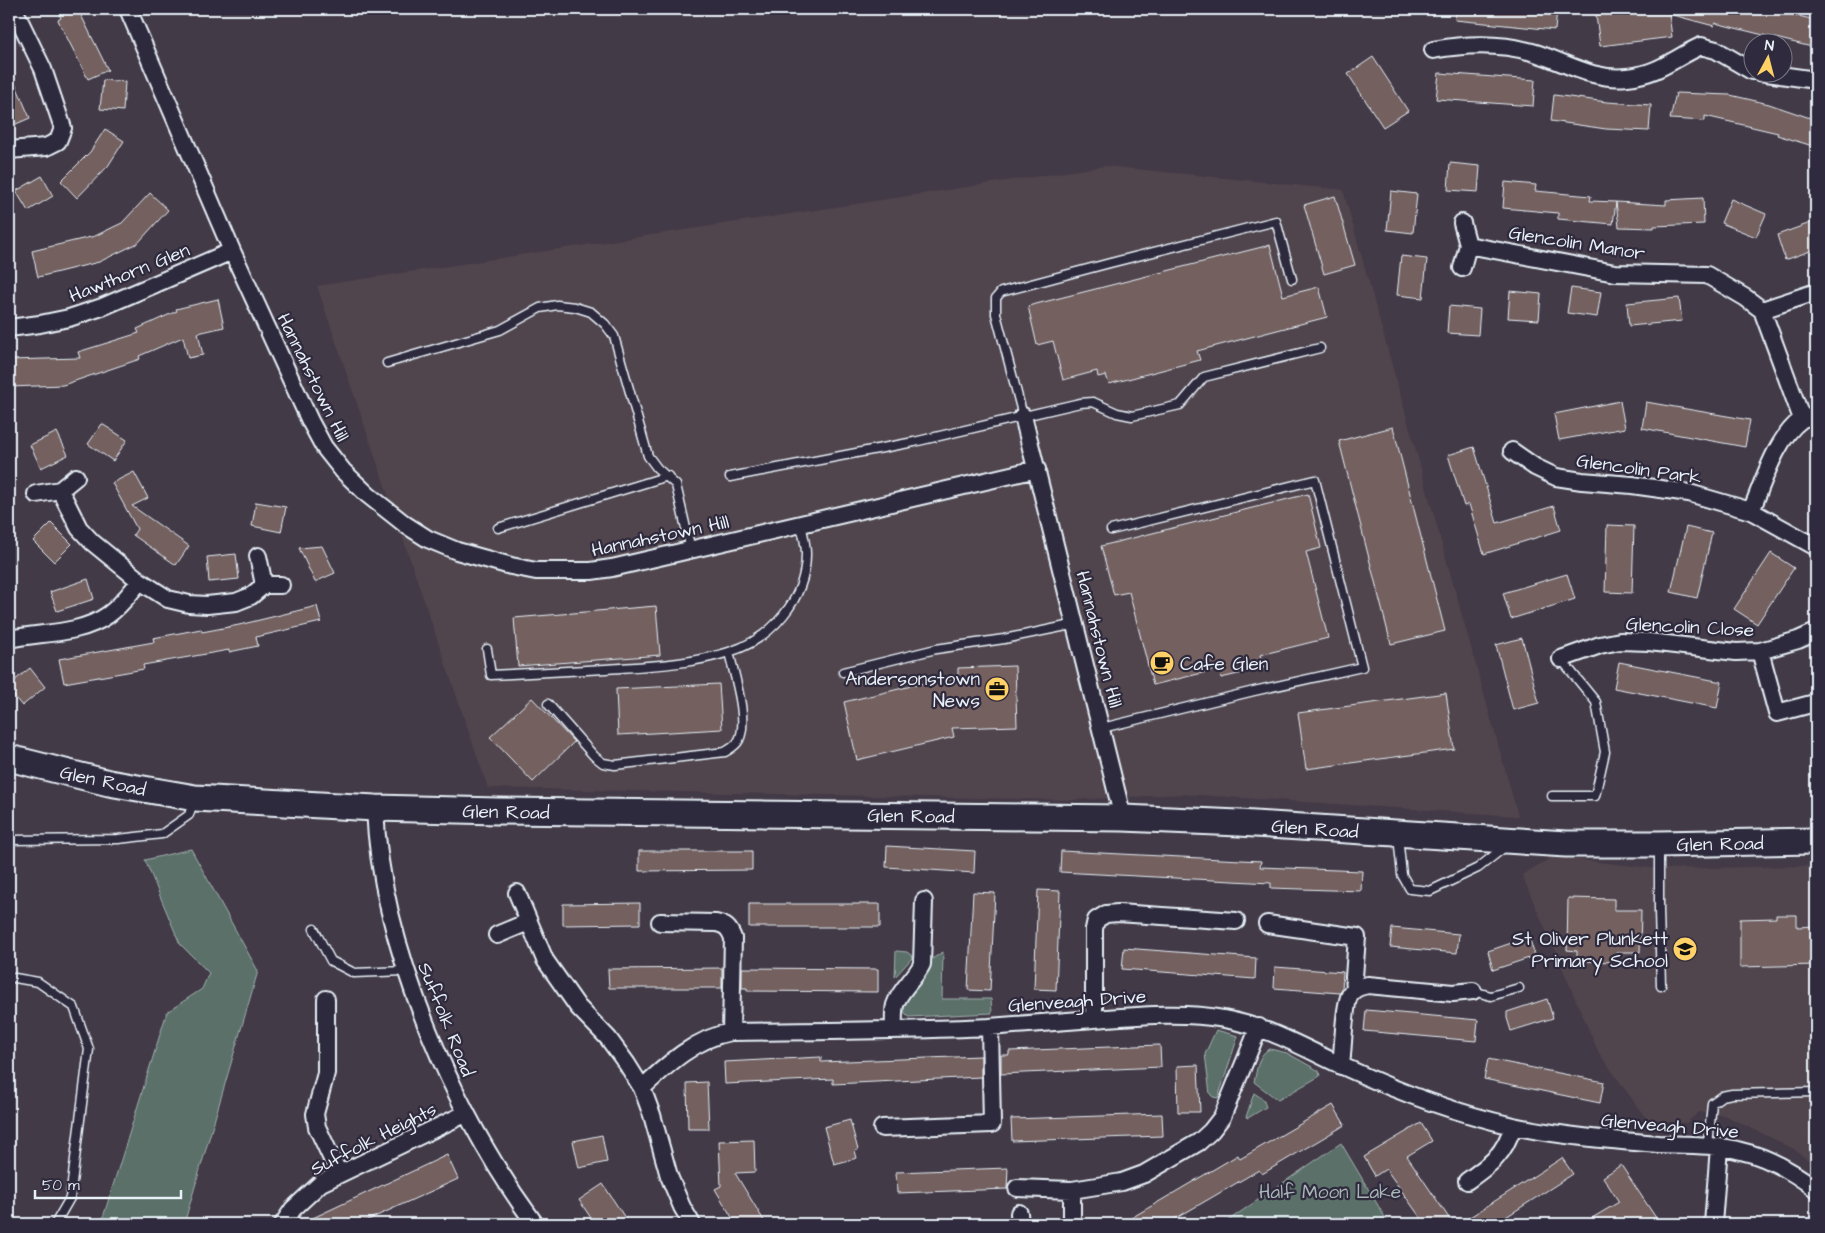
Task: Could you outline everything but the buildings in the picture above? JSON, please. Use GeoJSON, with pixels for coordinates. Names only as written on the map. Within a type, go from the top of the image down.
{"type":"FeatureCollection","features":[{"type":"Feature","properties":{"kind":"main road","name":"Glen Road"},"geometry":{"type":"LineString","coordinates":[[9,758],[109,784],[195,798],[375,808],[1123,818],[1566,844],[1816,841]]}},
{"type":"Feature","properties":{"kind":"street"},"geometry":{"type":"LineString","coordinates":[[9,150],[46,147],[58,141],[64,128],[43,69],[14,9]]}},
{"type":"Feature","properties":{"kind":"street","name":"Hannahstown Hill"},"geometry":{"type":"LineString","coordinates":[[128,9],[232,251],[310,421],[324,446],[343,471],[368,495],[406,525],[428,539],[457,551],[511,566],[536,571],[591,572],[1037,469]]}},
{"type":"Feature","properties":{"kind":"street"},"geometry":{"type":"LineString","coordinates":[[1432,50],[1475,46],[1499,46],[1519,49],[1533,52],[1577,70],[1614,78],[1628,77],[1657,70],[1700,46],[1716,50],[1742,65]]}},
{"type":"Feature","properties":{"kind":"street"},"geometry":{"type":"LineString","coordinates":[[1792,77],[1816,80]]}},
{"type":"Feature","properties":{"kind":"street"},"geometry":{"type":"LineString","coordinates":[[1462,224],[1468,245],[1462,268]]}},
{"type":"Feature","properties":{"kind":"street","name":"Glencolin Manor"},"geometry":{"type":"LineString","coordinates":[[1468,245],[1615,272],[1707,275],[1746,298],[1762,310]]}},
{"type":"Feature","properties":{"kind":"street","name":"Hawthorn Glen"},"geometry":{"type":"LineString","coordinates":[[9,328],[62,319],[102,307],[232,251]]}},
{"type":"Feature","properties":{"kind":"street"},"geometry":{"type":"LineString","coordinates":[[1751,511],[1786,436],[1809,418],[1762,310],[1816,292]]}},
{"type":"Feature","properties":{"kind":"street","name":"Hannahstown Hill"},"geometry":{"type":"LineString","coordinates":[[1023,416],[1123,818]]}},
{"type":"Feature","properties":{"kind":"street","name":"Glencolin Park"},"geometry":{"type":"LineString","coordinates":[[1512,451],[1535,467],[1556,477],[1689,493],[1751,511],[1816,547]]}},
{"type":"Feature","properties":{"kind":"street"},"geometry":{"type":"LineString","coordinates":[[36,494],[60,490],[76,477]]}},
{"type":"Feature","properties":{"kind":"street"},"geometry":{"type":"LineString","coordinates":[[60,490],[75,520],[86,535],[111,558],[168,598],[189,604],[207,605],[236,602],[251,596],[264,585],[281,585]]}},
{"type":"Feature","properties":{"kind":"street"},"geometry":{"type":"LineString","coordinates":[[258,556],[264,585]]}},
{"type":"Feature","properties":{"kind":"street"},"geometry":{"type":"LineString","coordinates":[[9,639],[89,625],[107,616],[122,602],[140,580]]}},
{"type":"Feature","properties":{"kind":"street","name":"Glencolin Close"},"geometry":{"type":"LineString","coordinates":[[1561,659],[1600,645],[1620,641],[1649,642],[1736,652],[1760,651],[1798,640],[1816,632]]}},
{"type":"Feature","properties":{"kind":"street"},"geometry":{"type":"LineString","coordinates":[[1760,651],[1777,714],[1811,704]]}},
{"type":"Feature","properties":{"kind":"street","name":"Suffolk Road"},"geometry":{"type":"LineString","coordinates":[[375,808],[377,844],[385,890],[406,971],[446,1074],[465,1114],[535,1224]]}},
{"type":"Feature","properties":{"kind":"street"},"geometry":{"type":"LineString","coordinates":[[516,893],[546,960],[558,980],[578,1007],[608,1038],[642,1088],[669,1176],[682,1207],[692,1224]]}},
{"type":"Feature","properties":{"kind":"street"},"geometry":{"type":"LineString","coordinates":[[894,1030],[894,1007],[918,974],[922,964],[924,901]]}},
{"type":"Feature","properties":{"kind":"street"},"geometry":{"type":"LineString","coordinates":[[1094,1019],[1094,929],[1096,920],[1106,914],[1118,913],[1236,921]]}},
{"type":"Feature","properties":{"kind":"street"},"geometry":{"type":"LineString","coordinates":[[497,936],[528,922]]}},
{"type":"Feature","properties":{"kind":"street"},"geometry":{"type":"LineString","coordinates":[[660,922],[716,923],[724,924],[730,929],[734,938],[731,1032]]}},
{"type":"Feature","properties":{"kind":"street"},"geometry":{"type":"LineString","coordinates":[[1267,924],[1356,937],[1354,989]]}},
{"type":"Feature","properties":{"kind":"street"},"geometry":{"type":"LineString","coordinates":[[1341,1066],[1347,999],[1354,989],[1368,985],[1453,993],[1473,991]]}},
{"type":"Feature","properties":{"kind":"street"},"geometry":{"type":"LineString","coordinates":[[326,999],[326,1073],[315,1114],[318,1127],[339,1174]]}},
{"type":"Feature","properties":{"kind":"street","name":"Glenveagh Drive"},"geometry":{"type":"LineString","coordinates":[[642,1088],[660,1070],[685,1052],[707,1040],[731,1032],[894,1030],[990,1026],[1145,1015],[1187,1015],[1224,1018],[1259,1027],[1283,1036],[1341,1066],[1415,1097],[1512,1126],[1564,1135],[1617,1141],[1713,1147],[1743,1151],[1764,1158],[1816,1189]]}},
{"type":"Feature","properties":{"kind":"street"},"geometry":{"type":"LineString","coordinates":[[882,1128],[992,1124],[990,1026]]}},
{"type":"Feature","properties":{"kind":"street"},"geometry":{"type":"LineString","coordinates":[[1018,1188],[1072,1190],[1122,1182],[1144,1174],[1199,1142],[1212,1132],[1222,1117],[1259,1027]]}},
{"type":"Feature","properties":{"kind":"street","name":"Suffolk Heights"},"geometry":{"type":"LineString","coordinates":[[283,1224],[293,1209],[321,1184],[465,1114]]}},
{"type":"Feature","properties":{"kind":"street"},"geometry":{"type":"LineString","coordinates":[[1467,1181],[1497,1158],[1505,1147],[1512,1126]]}},
{"type":"Feature","properties":{"kind":"street"},"geometry":{"type":"LineString","coordinates":[[1713,1147],[1713,1224]]}},
{"type":"Feature","properties":{"kind":"street"},"geometry":{"type":"LineString","coordinates":[[1072,1190],[1072,1224]]}},
{"type":"Feature","properties":{"kind":"lane"},"geometry":{"type":"LineString","coordinates":[[1023,416],[996,314],[996,298],[1002,292],[1110,262],[1276,221],[1292,279]]}},
{"type":"Feature","properties":{"kind":"lane"},"geometry":{"type":"LineString","coordinates":[[387,363],[500,330],[540,308],[557,305],[575,307],[591,312],[605,324],[614,336],[648,456],[657,468],[676,485],[691,550]]}},
{"type":"Feature","properties":{"kind":"lane"},"geometry":{"type":"LineString","coordinates":[[730,477],[914,442],[1080,403],[1094,402],[1117,413],[1132,416],[1180,405],[1204,377],[1320,348]]}},
{"type":"Feature","properties":{"kind":"lane"},"geometry":{"type":"LineString","coordinates":[[498,528],[668,476]]}},
{"type":"Feature","properties":{"kind":"lane"},"geometry":{"type":"LineString","coordinates":[[1102,728],[1254,691],[1362,668],[1315,480],[1112,530]]}},
{"type":"Feature","properties":{"kind":"lane"},"geometry":{"type":"LineString","coordinates":[[487,650],[491,675],[668,665],[729,652],[749,644],[782,618],[793,603],[801,584],[806,556],[801,524]]}},
{"type":"Feature","properties":{"kind":"lane"},"geometry":{"type":"LineString","coordinates":[[843,672],[936,649],[1004,639],[1076,624]]}},
{"type":"Feature","properties":{"kind":"lane"},"geometry":{"type":"LineString","coordinates":[[548,704],[594,756],[603,763],[615,765],[725,752],[733,748],[739,741],[742,731],[739,699],[729,652]]}},
{"type":"Feature","properties":{"kind":"lane"},"geometry":{"type":"LineString","coordinates":[[1552,796],[1595,796],[1605,752],[1596,702],[1561,659]]}},
{"type":"Feature","properties":{"kind":"lane"},"geometry":{"type":"LineString","coordinates":[[9,840],[118,839],[162,834],[190,815],[195,798]]}},
{"type":"Feature","properties":{"kind":"lane"},"geometry":{"type":"LineString","coordinates":[[1397,833],[1402,875],[1410,889],[1430,891],[1478,868],[1514,841]]}},
{"type":"Feature","properties":{"kind":"lane"},"geometry":{"type":"LineString","coordinates":[[1659,844],[1662,986]]}},
{"type":"Feature","properties":{"kind":"lane"},"geometry":{"type":"LineString","coordinates":[[314,929],[330,961],[354,973],[406,971]]}},
{"type":"Feature","properties":{"kind":"lane"},"geometry":{"type":"LineString","coordinates":[[9,977],[38,982],[74,1007],[89,1049],[70,1198],[55,1224]]}},
{"type":"Feature","properties":{"kind":"lane"},"geometry":{"type":"LineString","coordinates":[[1473,991],[1491,996],[1519,988]]}},
{"type":"Feature","properties":{"kind":"lane"},"geometry":{"type":"LineString","coordinates":[[1713,1147],[1712,1103],[1722,1096],[1732,1094],[1816,1092]]}},
{"type":"Feature","properties":{"kind":"shaded area"},"geometry":{"type":"Polygon","coordinates":[[[1105,166],[1343,190],[1518,816],[1183,794],[1071,800],[488,788],[317,286],[1105,166]]]}},
{"type":"Feature","properties":{"kind":"shaded area","name":"St Oliver Plunkett Primary School"},"geometry":{"type":"Polygon","coordinates":[[[1553,857],[1659,869],[1816,866],[1816,1166],[1794,1149],[1724,1115],[1699,1112],[1686,1123],[1648,1121],[1599,1053],[1522,875],[1553,857]]]}},
{"type":"Feature","properties":{"kind":"green space"},"geometry":{"type":"Polygon","coordinates":[[[191,849],[258,971],[184,1224],[101,1224],[167,1012],[202,989],[209,973],[180,944],[145,860],[191,849]]]}},
{"type":"Feature","properties":{"kind":"green space"},"geometry":{"type":"Polygon","coordinates":[[[896,951],[907,952],[912,958],[895,977],[896,951]]]}},
{"type":"Feature","properties":{"kind":"green space"},"geometry":{"type":"Polygon","coordinates":[[[943,952],[942,999],[991,999],[992,1013],[909,1017],[905,1013],[903,1006],[909,994],[932,959],[943,952]]]}},
{"type":"Feature","properties":{"kind":"green space"},"geometry":{"type":"Polygon","coordinates":[[[1216,1030],[1238,1036],[1218,1098],[1210,1094],[1205,1054],[1216,1030]]]}},
{"type":"Feature","properties":{"kind":"green space"},"geometry":{"type":"Polygon","coordinates":[[[1270,1049],[1287,1053],[1319,1071],[1320,1076],[1278,1100],[1254,1082],[1260,1058],[1270,1049]]]}},
{"type":"Feature","properties":{"kind":"green space"},"geometry":{"type":"Polygon","coordinates":[[[1254,1093],[1263,1099],[1266,1107],[1248,1118],[1246,1117],[1254,1093]]]}},
{"type":"Feature","properties":{"kind":"green space","name":"Half Moon Lake"},"geometry":{"type":"Polygon","coordinates":[[[1341,1143],[1389,1224],[1223,1224],[1341,1143]]]}},
{"type":"Feature","properties":{"kind":"place","name":"Cafe Glen"},"geometry":{"type":"Point","coordinates":[1162,663]}},
{"type":"Feature","properties":{"kind":"place","name":"Andersonstown News"},"geometry":{"type":"Point","coordinates":[997,689]}},
{"type":"Feature","properties":{"kind":"place","name":"St Oliver Plunkett Primary School"},"geometry":{"type":"Point","coordinates":[1685,949]}}]}
